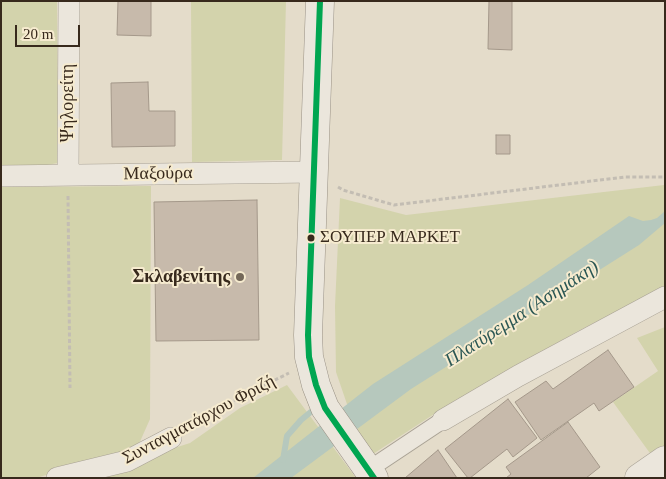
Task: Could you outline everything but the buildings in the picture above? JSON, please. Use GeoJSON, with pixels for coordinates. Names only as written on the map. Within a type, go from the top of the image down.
{"type":"FeatureCollection","features":[{"type":"Feature","properties":{"kind":"main road"},"geometry":{"type":"LineString","coordinates":[[320,1],[308,335],[313,373],[325,408],[371,474]]}},
{"type":"Feature","properties":{"kind":"main road"},"geometry":{"type":"LineString","coordinates":[[639,478],[665,460]]}},
{"type":"Feature","properties":{"kind":"street","name":"Ψηλορείτη"},"geometry":{"type":"LineString","coordinates":[[68,175],[69,1]]}},
{"type":"Feature","properties":{"kind":"street","name":"Μαξούρα"},"geometry":{"type":"LineString","coordinates":[[1,176],[314,172]]}},
{"type":"Feature","properties":{"kind":"street"},"geometry":{"type":"LineString","coordinates":[[371,474],[443,420],[518,376],[665,297]]}},
{"type":"Feature","properties":{"kind":"street","name":"Συνταγματάρχου Φριζή"},"geometry":{"type":"LineString","coordinates":[[57,478],[127,461],[171,438]]}},
{"type":"Feature","properties":{"kind":"path"},"geometry":{"type":"LineString","coordinates":[[314,172],[343,190],[394,205],[625,177],[665,177]]}},
{"type":"Feature","properties":{"kind":"path"},"geometry":{"type":"LineString","coordinates":[[68,175],[70,388]]}},
{"type":"Feature","properties":{"kind":"path","name":"Συνταγματάρχου Φριζή"},"geometry":{"type":"LineString","coordinates":[[171,438],[241,397],[313,373]]}},
{"type":"Feature","properties":{"kind":"green space"},"geometry":{"type":"Polygon","coordinates":[[[1,1],[57,1],[58,163],[41,166],[1,167],[1,1]]]}},
{"type":"Feature","properties":{"kind":"green space"},"geometry":{"type":"Polygon","coordinates":[[[191,1],[286,1],[282,160],[192,162],[191,1]]]}},
{"type":"Feature","properties":{"kind":"green space"},"geometry":{"type":"Polygon","coordinates":[[[664,185],[665,287],[578,331],[451,403],[373,454],[359,433],[336,372],[335,306],[340,198],[406,215],[664,185]]]}},
{"type":"Feature","properties":{"kind":"green space"},"geometry":{"type":"Polygon","coordinates":[[[151,186],[150,419],[138,446],[36,478],[1,478],[1,187],[151,186]]]}},
{"type":"Feature","properties":{"kind":"green space"},"geometry":{"type":"Polygon","coordinates":[[[665,327],[665,446],[652,456],[613,402],[658,371],[637,338],[665,327]]]}},
{"type":"Feature","properties":{"kind":"green space"},"geometry":{"type":"Polygon","coordinates":[[[287,385],[356,478],[81,478],[190,443],[240,408],[287,385]]]}},
{"type":"Feature","properties":{"kind":"water","name":"Πλατύρεμμα (Ασημάκη)"},"geometry":{"type":"Polygon","coordinates":[[[665,211],[665,223],[639,245],[411,389],[291,478],[253,478],[373,384],[528,285],[629,216],[643,221],[651,220],[657,218],[665,211]]]}},
{"type":"Feature","properties":{"kind":"waterway"},"geometry":{"type":"LineString","coordinates":[[283,460],[287,436],[301,420],[318,406]]}},
{"type":"Feature","properties":{"kind":"transit line"},"geometry":{"type":"LineString","coordinates":[[320,1],[308,335],[309,357],[316,385],[325,408],[374,478]]}},
{"type":"Feature","properties":{"kind":"place","name":"ΣΟΥΠΕΡ ΜΑΡΚΕΤ"},"geometry":{"type":"Point","coordinates":[311,238]}},
{"type":"Feature","properties":{"kind":"place","name":"Σκλαβενίτης"},"geometry":{"type":"Point","coordinates":[240,277]}}]}
